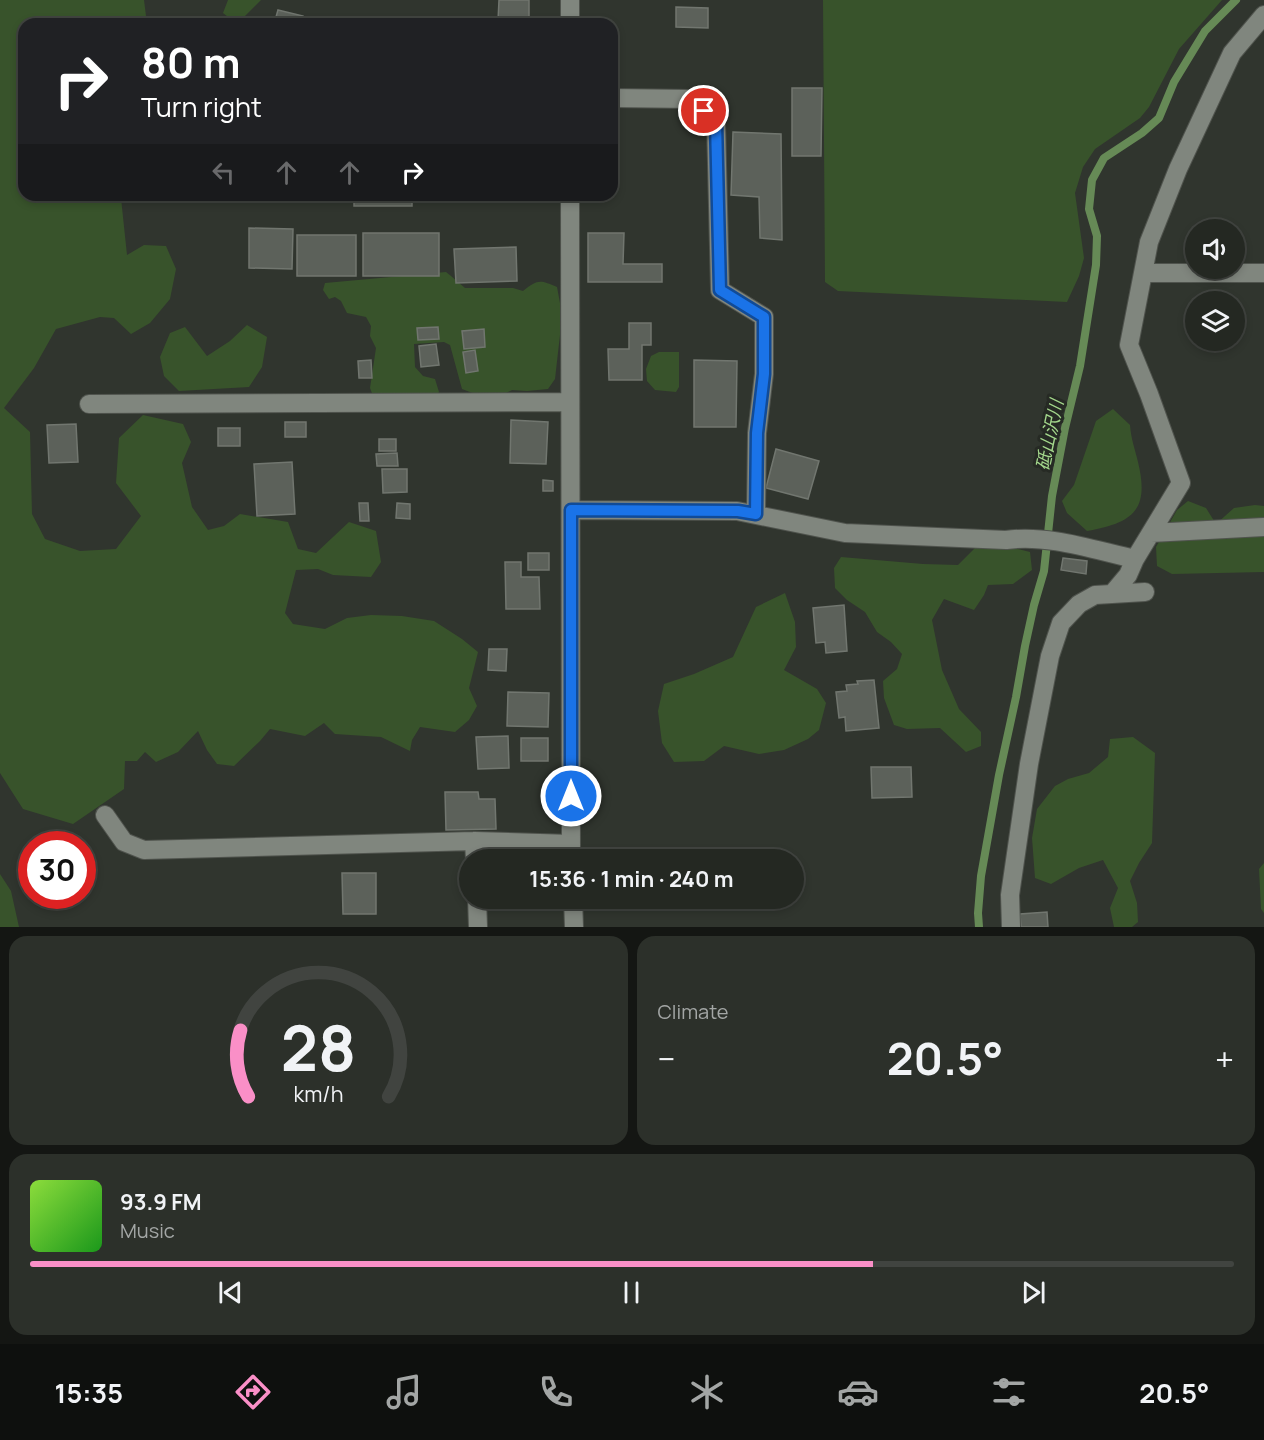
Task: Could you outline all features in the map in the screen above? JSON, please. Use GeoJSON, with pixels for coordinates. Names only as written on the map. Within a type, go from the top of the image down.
{"type":"FeatureCollection","features":[{"type":"Feature","properties":{"kind":"street"},"geometry":{"type":"LineString","coordinates":[[570,0],[570,18]]}},
{"type":"Feature","properties":{"kind":"street"},"geometry":{"type":"LineString","coordinates":[[1112,594],[1128,574],[1181,483],[1129,345],[1149,242],[1178,169],[1232,53],[1264,15]]}},
{"type":"Feature","properties":{"kind":"street"},"geometry":{"type":"LineString","coordinates":[[618,98],[693,99],[716,122],[720,290],[764,317],[764,374],[757,433],[756,514]]}},
{"type":"Feature","properties":{"kind":"street"},"geometry":{"type":"LineString","coordinates":[[570,201],[571,849]]}},
{"type":"Feature","properties":{"kind":"street"},"geometry":{"type":"LineString","coordinates":[[1144,273],[1264,273]]}},
{"type":"Feature","properties":{"kind":"street"},"geometry":{"type":"LineString","coordinates":[[89,404],[570,402]]}},
{"type":"Feature","properties":{"kind":"street"},"geometry":{"type":"LineString","coordinates":[[571,510],[738,511],[845,533],[1006,540],[1022,538],[1064,543],[1135,559]]}},
{"type":"Feature","properties":{"kind":"street"},"geometry":{"type":"LineString","coordinates":[[1151,533],[1264,527]]}},
{"type":"Feature","properties":{"kind":"street"},"geometry":{"type":"LineString","coordinates":[[1011,927],[1010,895],[1029,764],[1050,656],[1061,623],[1079,604],[1095,595],[1145,592]]}},
{"type":"Feature","properties":{"kind":"street"},"geometry":{"type":"LineString","coordinates":[[105,814],[124,842],[144,850],[474,841],[552,849]]}},
{"type":"Feature","properties":{"kind":"street"},"geometry":{"type":"LineString","coordinates":[[474,841],[474,849]]}},
{"type":"Feature","properties":{"kind":"street"},"geometry":{"type":"LineString","coordinates":[[477,909],[478,927]]}},
{"type":"Feature","properties":{"kind":"street"},"geometry":{"type":"LineString","coordinates":[[573,909],[574,927]]}},
{"type":"Feature","properties":{"kind":"green space"},"geometry":{"type":"Polygon","coordinates":[[[0,0],[144,0],[146,18],[18,18],[18,201],[121,201],[127,255],[144,245],[166,246],[176,269],[170,299],[150,323],[131,334],[114,318],[100,317],[56,329],[34,368],[4,408],[30,432],[32,514],[45,539],[80,551],[116,549],[141,516],[116,483],[119,438],[143,415],[183,424],[191,442],[182,463],[192,507],[208,530],[224,526],[240,514],[288,522],[298,549],[316,553],[349,522],[376,531],[381,562],[371,577],[333,575],[318,569],[296,570],[285,613],[293,624],[325,629],[347,618],[371,615],[402,616],[434,621],[478,652],[469,688],[477,706],[469,720],[455,732],[420,727],[412,740],[410,751],[381,737],[335,734],[324,723],[305,736],[270,729],[234,766],[217,764],[198,731],[178,752],[156,762],[145,752],[137,761],[125,761],[124,789],[73,824],[23,809],[0,773],[0,0]]]}},
{"type":"Feature","properties":{"kind":"green space"},"geometry":{"type":"Polygon","coordinates":[[[228,0],[261,0],[243,18],[229,18],[223,13],[228,0]]]}},
{"type":"Feature","properties":{"kind":"green space"},"geometry":{"type":"Polygon","coordinates":[[[823,0],[1222,0],[1179,49],[1149,107],[1140,118],[1095,149],[1083,167],[1075,193],[1084,258],[1079,276],[1067,302],[838,291],[825,282],[823,0]]]}},
{"type":"Feature","properties":{"kind":"green space"},"geometry":{"type":"Polygon","coordinates":[[[446,272],[465,288],[513,288],[523,291],[539,282],[557,287],[560,303],[560,335],[555,379],[548,389],[512,390],[496,398],[462,389],[450,345],[444,342],[414,344],[415,367],[423,376],[435,379],[439,392],[436,397],[373,396],[370,388],[376,348],[370,336],[371,326],[366,317],[347,313],[341,301],[335,297],[329,299],[323,290],[325,283],[446,272]]]}},
{"type":"Feature","properties":{"kind":"green space"},"geometry":{"type":"Polygon","coordinates":[[[247,325],[267,337],[262,367],[249,387],[179,391],[164,376],[160,357],[170,333],[185,327],[207,356],[230,341],[247,325]]]}},
{"type":"Feature","properties":{"kind":"green space"},"geometry":{"type":"Polygon","coordinates":[[[659,352],[679,352],[679,387],[676,392],[655,390],[647,381],[646,369],[651,356],[659,352]]]}},
{"type":"Feature","properties":{"kind":"green space"},"geometry":{"type":"Polygon","coordinates":[[[1113,409],[1130,425],[1141,479],[1139,503],[1126,519],[1103,528],[1087,531],[1067,513],[1062,501],[1074,485],[1096,421],[1113,409]]]}},
{"type":"Feature","properties":{"kind":"green space"},"geometry":{"type":"Polygon","coordinates":[[[1188,501],[1206,508],[1216,524],[1234,508],[1264,506],[1264,572],[1172,574],[1157,566],[1156,547],[1177,510],[1188,501]]]}},
{"type":"Feature","properties":{"kind":"green space"},"geometry":{"type":"Polygon","coordinates":[[[1002,545],[1030,552],[1032,570],[1013,584],[988,585],[974,610],[944,599],[932,620],[942,670],[959,709],[981,732],[981,746],[966,752],[940,728],[907,729],[894,725],[884,698],[883,681],[897,669],[902,654],[877,632],[865,612],[847,600],[835,588],[834,568],[841,557],[958,565],[975,548],[1002,545]]]}},
{"type":"Feature","properties":{"kind":"green space"},"geometry":{"type":"Polygon","coordinates":[[[785,593],[795,622],[796,647],[784,670],[817,689],[826,703],[819,730],[808,739],[784,750],[759,754],[724,746],[704,761],[674,762],[662,743],[658,711],[664,684],[733,657],[756,607],[785,593]]]}},
{"type":"Feature","properties":{"kind":"green space"},"geometry":{"type":"Polygon","coordinates":[[[1133,737],[1155,753],[1152,843],[1130,881],[1137,903],[1138,922],[1132,927],[1114,927],[1110,908],[1118,888],[1103,860],[1079,868],[1051,884],[1035,878],[1032,838],[1037,809],[1055,786],[1068,779],[1089,773],[1108,757],[1110,739],[1133,737]]]}},
{"type":"Feature","properties":{"kind":"green space"},"geometry":{"type":"Polygon","coordinates":[[[1264,863],[1264,913],[1261,909],[1259,869],[1264,863]]]}},
{"type":"Feature","properties":{"kind":"green space"},"geometry":{"type":"Polygon","coordinates":[[[0,874],[11,891],[19,927],[0,927],[0,874]]]}},
{"type":"Feature","properties":{"kind":"building"},"geometry":{"type":"Polygon","coordinates":[[[499,0],[529,0],[529,18],[498,18],[499,0]]]}},
{"type":"Feature","properties":{"kind":"building"},"geometry":{"type":"Polygon","coordinates":[[[676,7],[708,8],[708,28],[676,27],[676,7]]]}},
{"type":"Feature","properties":{"kind":"building"},"geometry":{"type":"Polygon","coordinates":[[[278,10],[303,16],[302,18],[276,18],[278,10]]]}},
{"type":"Feature","properties":{"kind":"building"},"geometry":{"type":"Polygon","coordinates":[[[792,88],[822,88],[821,156],[792,156],[792,88]]]}},
{"type":"Feature","properties":{"kind":"building"},"geometry":{"type":"Polygon","coordinates":[[[733,132],[781,134],[782,240],[760,238],[759,197],[731,195],[733,132]]]}},
{"type":"Feature","properties":{"kind":"building"},"geometry":{"type":"Polygon","coordinates":[[[354,201],[412,201],[412,206],[354,206],[354,201]]]}},
{"type":"Feature","properties":{"kind":"building"},"geometry":{"type":"Polygon","coordinates":[[[249,228],[293,229],[292,269],[249,268],[249,228]]]}},
{"type":"Feature","properties":{"kind":"building"},"geometry":{"type":"Polygon","coordinates":[[[363,233],[439,233],[439,276],[363,276],[363,233]]]}},
{"type":"Feature","properties":{"kind":"building"},"geometry":{"type":"Polygon","coordinates":[[[588,233],[624,233],[623,264],[662,264],[662,282],[588,282],[588,233]]]}},
{"type":"Feature","properties":{"kind":"building"},"geometry":{"type":"Polygon","coordinates":[[[297,235],[356,235],[356,276],[297,276],[297,235]]]}},
{"type":"Feature","properties":{"kind":"building"},"geometry":{"type":"Polygon","coordinates":[[[516,247],[517,281],[456,283],[454,249],[516,247]]]}},
{"type":"Feature","properties":{"kind":"building"},"geometry":{"type":"Polygon","coordinates":[[[629,323],[651,323],[651,345],[642,345],[642,380],[609,380],[608,349],[629,349],[629,323]]]}},
{"type":"Feature","properties":{"kind":"building"},"geometry":{"type":"Polygon","coordinates":[[[438,327],[439,339],[418,340],[417,328],[438,327]]]}},
{"type":"Feature","properties":{"kind":"building"},"geometry":{"type":"Polygon","coordinates":[[[484,329],[485,347],[464,349],[462,331],[484,329]]]}},
{"type":"Feature","properties":{"kind":"building"},"geometry":{"type":"Polygon","coordinates":[[[436,344],[439,365],[421,367],[419,346],[436,344]]]}},
{"type":"Feature","properties":{"kind":"building"},"geometry":{"type":"Polygon","coordinates":[[[475,350],[478,371],[466,373],[463,352],[475,350]]]}},
{"type":"Feature","properties":{"kind":"building"},"geometry":{"type":"Polygon","coordinates":[[[371,360],[372,378],[359,378],[358,361],[371,360]]]}},
{"type":"Feature","properties":{"kind":"building"},"geometry":{"type":"Polygon","coordinates":[[[694,360],[737,361],[736,427],[694,427],[694,360]]]}},
{"type":"Feature","properties":{"kind":"building"},"geometry":{"type":"Polygon","coordinates":[[[511,420],[548,422],[546,464],[510,463],[511,420]]]}},
{"type":"Feature","properties":{"kind":"building"},"geometry":{"type":"Polygon","coordinates":[[[285,422],[306,422],[306,437],[285,437],[285,422]]]}},
{"type":"Feature","properties":{"kind":"building"},"geometry":{"type":"Polygon","coordinates":[[[76,424],[78,462],[49,463],[47,425],[76,424]]]}},
{"type":"Feature","properties":{"kind":"building"},"geometry":{"type":"Polygon","coordinates":[[[218,428],[240,428],[240,446],[218,446],[218,428]]]}},
{"type":"Feature","properties":{"kind":"building"},"geometry":{"type":"Polygon","coordinates":[[[379,439],[396,439],[396,451],[379,451],[379,439]]]}},
{"type":"Feature","properties":{"kind":"building"},"geometry":{"type":"Polygon","coordinates":[[[776,449],[819,461],[808,499],[766,488],[776,449]]]}},
{"type":"Feature","properties":{"kind":"building"},"geometry":{"type":"Polygon","coordinates":[[[397,453],[398,466],[377,466],[376,454],[397,453]]]}},
{"type":"Feature","properties":{"kind":"building"},"geometry":{"type":"Polygon","coordinates":[[[292,462],[295,514],[257,516],[254,464],[292,462]]]}},
{"type":"Feature","properties":{"kind":"building"},"geometry":{"type":"Polygon","coordinates":[[[382,469],[407,469],[407,492],[383,493],[382,469]]]}},
{"type":"Feature","properties":{"kind":"building"},"geometry":{"type":"Polygon","coordinates":[[[543,480],[553,481],[553,491],[543,491],[543,480]]]}},
{"type":"Feature","properties":{"kind":"building"},"geometry":{"type":"Polygon","coordinates":[[[359,503],[368,503],[369,521],[360,521],[359,503]]]}},
{"type":"Feature","properties":{"kind":"building"},"geometry":{"type":"Polygon","coordinates":[[[397,503],[410,504],[410,519],[396,518],[397,503]]]}},
{"type":"Feature","properties":{"kind":"building"},"geometry":{"type":"Polygon","coordinates":[[[528,553],[549,553],[549,570],[528,570],[528,553]]]}},
{"type":"Feature","properties":{"kind":"building"},"geometry":{"type":"Polygon","coordinates":[[[1063,558],[1087,561],[1086,574],[1061,570],[1063,558]]]}},
{"type":"Feature","properties":{"kind":"building"},"geometry":{"type":"Polygon","coordinates":[[[505,562],[521,562],[521,577],[539,577],[540,609],[506,609],[505,562]]]}},
{"type":"Feature","properties":{"kind":"building"},"geometry":{"type":"Polygon","coordinates":[[[844,605],[847,651],[826,653],[825,642],[816,643],[813,608],[844,605]]]}},
{"type":"Feature","properties":{"kind":"building"},"geometry":{"type":"Polygon","coordinates":[[[489,649],[507,649],[506,671],[488,670],[489,649]]]}},
{"type":"Feature","properties":{"kind":"building"},"geometry":{"type":"Polygon","coordinates":[[[874,680],[879,728],[846,731],[845,717],[839,718],[836,692],[847,691],[846,685],[858,684],[857,681],[874,680]]]}},
{"type":"Feature","properties":{"kind":"building"},"geometry":{"type":"Polygon","coordinates":[[[508,692],[549,693],[548,727],[507,726],[508,692]]]}},
{"type":"Feature","properties":{"kind":"building"},"geometry":{"type":"Polygon","coordinates":[[[508,736],[509,768],[478,769],[476,737],[508,736]]]}},
{"type":"Feature","properties":{"kind":"building"},"geometry":{"type":"Polygon","coordinates":[[[521,738],[548,738],[548,761],[521,761],[521,738]]]}},
{"type":"Feature","properties":{"kind":"building"},"geometry":{"type":"Polygon","coordinates":[[[871,767],[911,767],[912,797],[872,798],[871,767]]]}},
{"type":"Feature","properties":{"kind":"building"},"geometry":{"type":"Polygon","coordinates":[[[445,792],[478,792],[479,799],[495,799],[496,829],[446,830],[445,792]]]}},
{"type":"Feature","properties":{"kind":"building"},"geometry":{"type":"Polygon","coordinates":[[[342,873],[376,873],[376,914],[343,914],[342,873]]]}},
{"type":"Feature","properties":{"kind":"building"},"geometry":{"type":"Polygon","coordinates":[[[1047,912],[1048,927],[1021,927],[1020,914],[1047,912]]]}},
{"type":"Feature","properties":{"kind":"waterway","name":"砥山沢川"},"geometry":{"type":"LineString","coordinates":[[979,927],[981,876],[1025,646],[1044,571],[1052,496],[1080,366],[1096,265],[1097,236],[1089,209],[1092,180],[1104,158],[1142,133],[1159,118],[1174,82],[1205,31],[1236,0]]}},
{"type":"Feature","properties":{"kind":"route"},"geometry":{"type":"LineString","coordinates":[[571,796],[571,510],[738,511],[756,514],[757,433],[764,374],[764,317],[720,290],[716,122],[704,111]]}}]}
